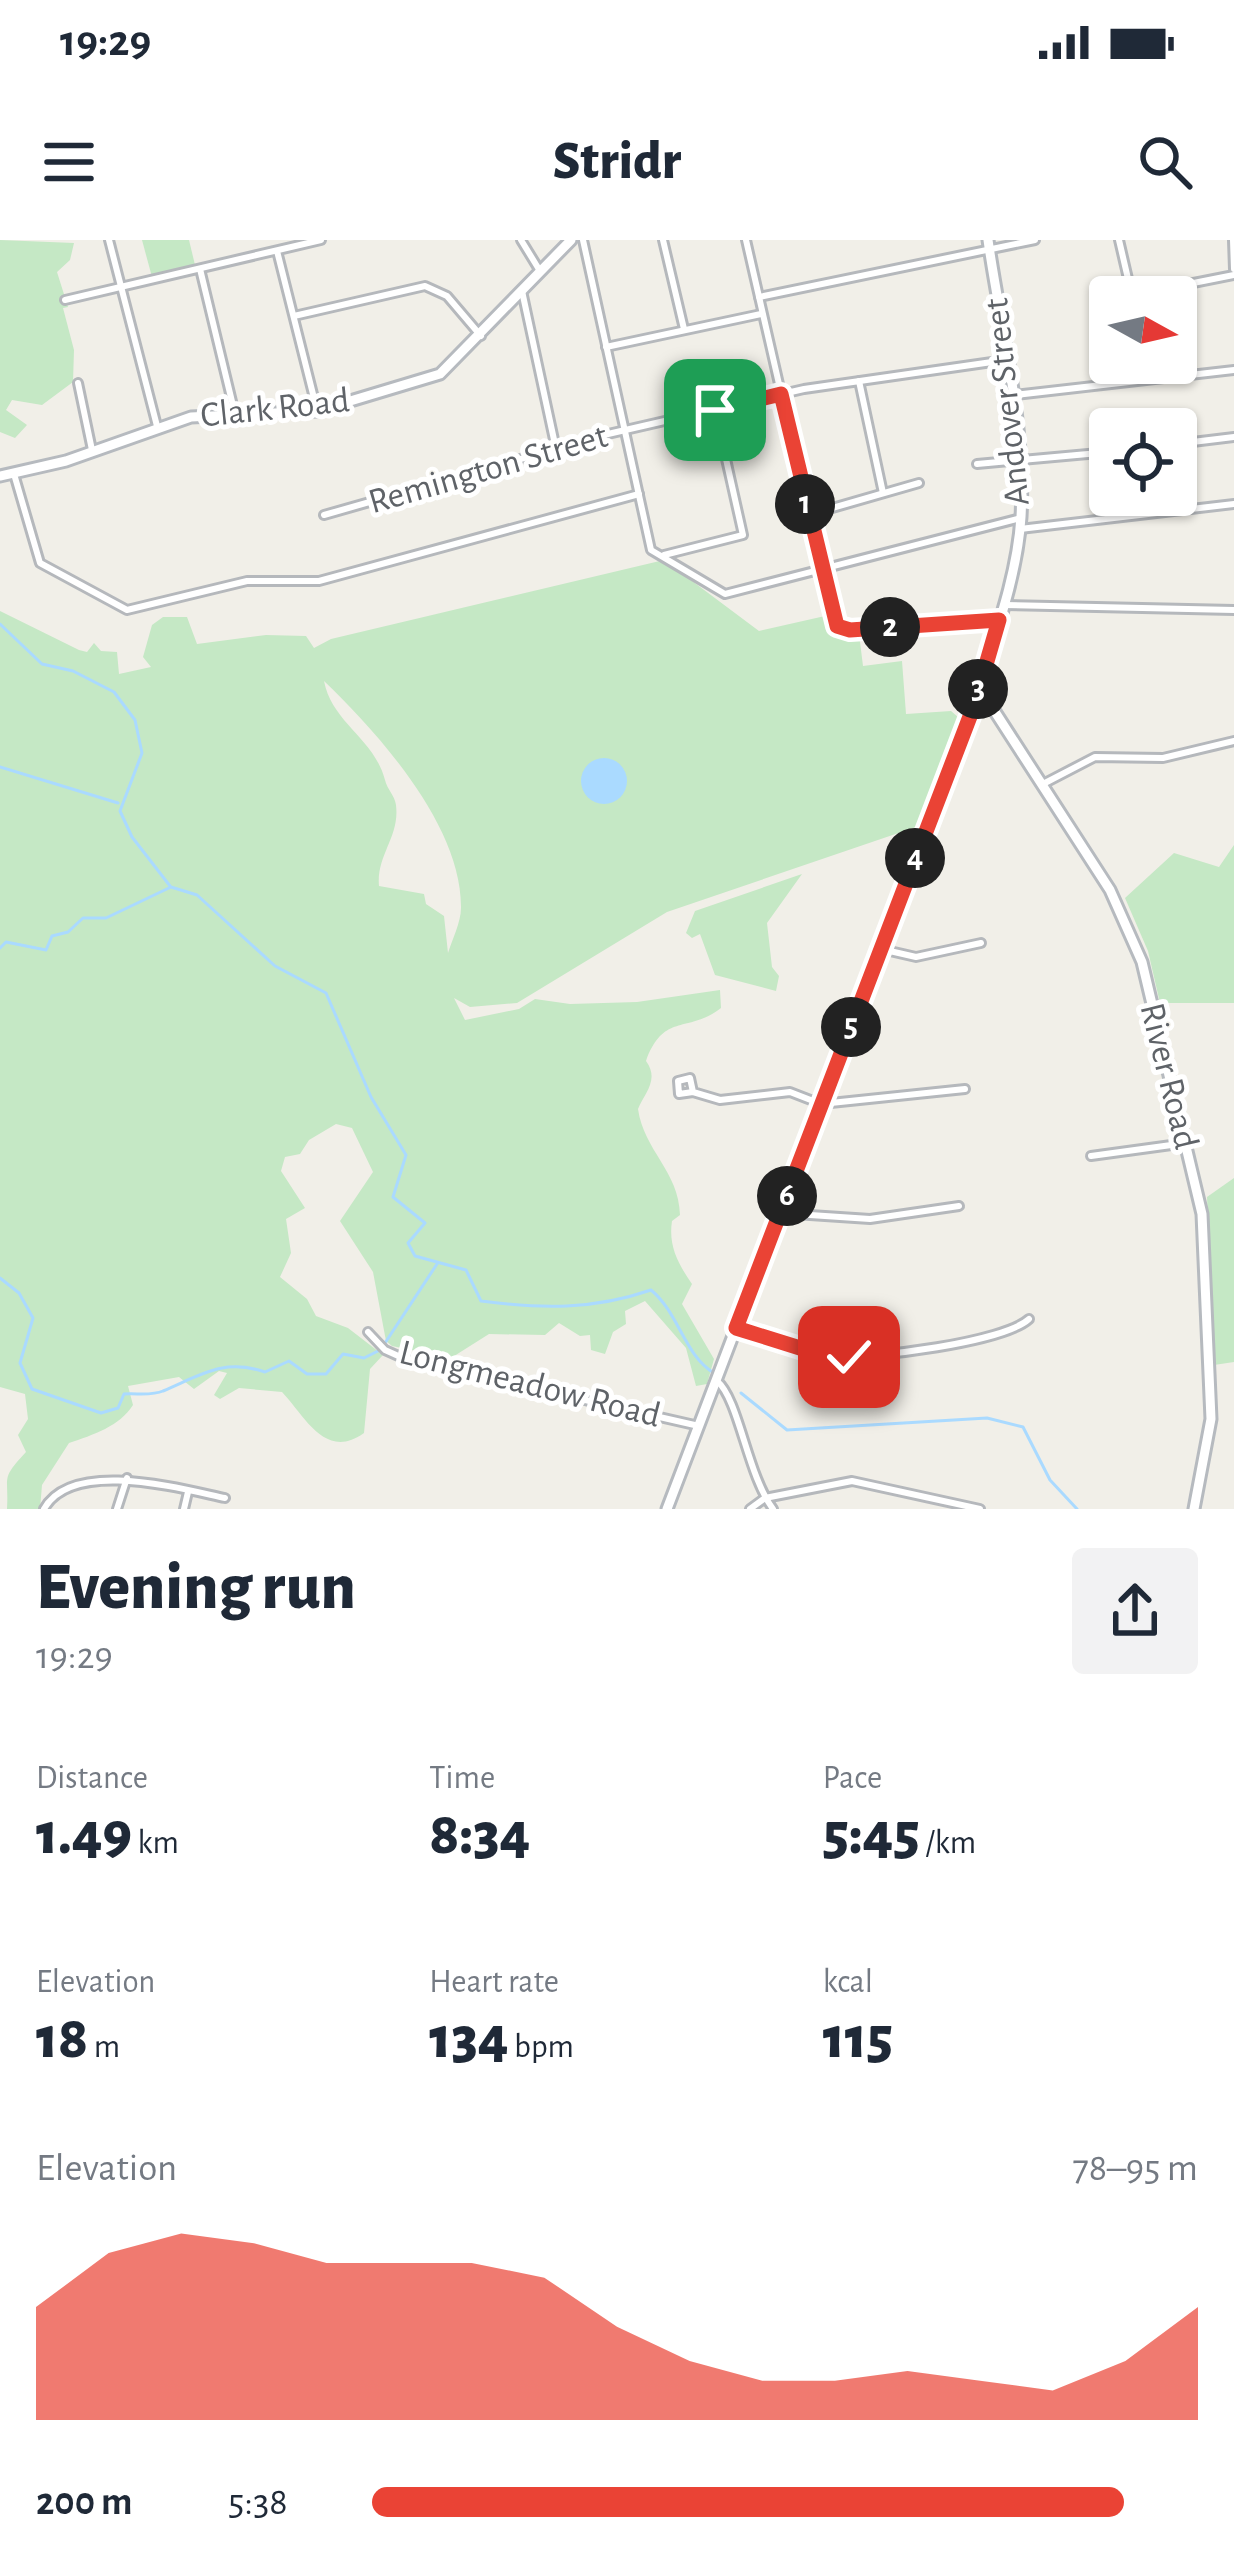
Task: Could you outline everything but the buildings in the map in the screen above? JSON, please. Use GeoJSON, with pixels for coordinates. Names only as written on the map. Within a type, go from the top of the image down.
{"type":"FeatureCollection","features":[{"type":"Feature","properties":{"kind":"main road","name":"Clark Road"},"geometry":{"type":"LineString","coordinates":[[0,476],[92,452],[157,425],[236,414],[317,411],[440,374],[571,240]]}},
{"type":"Feature","properties":{"kind":"main road","name":"Andover Street"},"geometry":{"type":"LineString","coordinates":[[667,1509],[979,687],[1004,605],[1020,524],[1020,463],[988,243]]}},
{"type":"Feature","properties":{"kind":"main road","name":"River Road"},"geometry":{"type":"LineString","coordinates":[[979,687],[1129,923],[1202,1214],[1211,1419],[1194,1509]]}},
{"type":"Feature","properties":{"kind":"street"},"geometry":{"type":"LineString","coordinates":[[109,240],[157,425]]}},
{"type":"Feature","properties":{"kind":"street"},"geometry":{"type":"LineString","coordinates":[[65,301],[321,240]]}},
{"type":"Feature","properties":{"kind":"street"},"geometry":{"type":"LineString","coordinates":[[521,240],[540,271]]}},
{"type":"Feature","properties":{"kind":"street"},"geometry":{"type":"LineString","coordinates":[[583,240],[650,550],[725,594],[1020,524],[1234,504]]}},
{"type":"Feature","properties":{"kind":"street"},"geometry":{"type":"LineString","coordinates":[[663,240],[684,329]]}},
{"type":"Feature","properties":{"kind":"street"},"geometry":{"type":"LineString","coordinates":[[746,240],[831,615],[843,629],[999,620]]}},
{"type":"Feature","properties":{"kind":"street"},"geometry":{"type":"LineString","coordinates":[[759,297],[988,243],[1035,240]]}},
{"type":"Feature","properties":{"kind":"street"},"geometry":{"type":"LineString","coordinates":[[1119,240],[1127,279],[1140,292],[1234,272],[1233,240]]}},
{"type":"Feature","properties":{"kind":"street"},"geometry":{"type":"LineString","coordinates":[[278,251],[317,411]]}},
{"type":"Feature","properties":{"kind":"street"},"geometry":{"type":"LineString","coordinates":[[200,269],[236,414]]}},
{"type":"Feature","properties":{"kind":"street"},"geometry":{"type":"LineString","coordinates":[[294,316],[425,286],[447,296],[481,336]]}},
{"type":"Feature","properties":{"kind":"street"},"geometry":{"type":"LineString","coordinates":[[522,291],[556,448]]}},
{"type":"Feature","properties":{"kind":"street"},"geometry":{"type":"LineString","coordinates":[[606,347],[763,314]]}},
{"type":"Feature","properties":{"kind":"street","name":"Remington Street"},"geometry":{"type":"LineString","coordinates":[[324,514],[556,448],[781,394],[1006,360]]}},
{"type":"Feature","properties":{"kind":"street"},"geometry":{"type":"LineString","coordinates":[[1011,396],[1234,370]]}},
{"type":"Feature","properties":{"kind":"street"},"geometry":{"type":"LineString","coordinates":[[859,381],[883,494]]}},
{"type":"Feature","properties":{"kind":"street"},"geometry":{"type":"LineString","coordinates":[[78,383],[92,452]]}},
{"type":"Feature","properties":{"kind":"street"},"geometry":{"type":"LineString","coordinates":[[661,556],[743,535],[715,410]]}},
{"type":"Feature","properties":{"kind":"street"},"geometry":{"type":"LineString","coordinates":[[1197,441],[1234,437]]}},
{"type":"Feature","properties":{"kind":"street"},"geometry":{"type":"LineString","coordinates":[[977,464],[1089,455]]}},
{"type":"Feature","properties":{"kind":"street"},"geometry":{"type":"LineString","coordinates":[[14,473],[40,563],[127,610],[247,581],[319,581],[639,494]]}},
{"type":"Feature","properties":{"kind":"street"},"geometry":{"type":"LineString","coordinates":[[808,515],[919,483]]}},
{"type":"Feature","properties":{"kind":"street"},"geometry":{"type":"LineString","coordinates":[[1004,605],[1234,610]]}},
{"type":"Feature","properties":{"kind":"street"},"geometry":{"type":"LineString","coordinates":[[1043,784],[1095,757],[1163,758],[1234,741]]}},
{"type":"Feature","properties":{"kind":"street"},"geometry":{"type":"LineString","coordinates":[[880,949],[916,957],[981,943]]}},
{"type":"Feature","properties":{"kind":"street"},"geometry":{"type":"LineString","coordinates":[[693,1092],[720,1100],[790,1092],[821,1104],[965,1089]]}},
{"type":"Feature","properties":{"kind":"street"},"geometry":{"type":"LineString","coordinates":[[1091,1156],[1186,1143]]}},
{"type":"Feature","properties":{"kind":"street"},"geometry":{"type":"LineString","coordinates":[[780,1213],[870,1219],[959,1206]]}},
{"type":"Feature","properties":{"kind":"street"},"geometry":{"type":"LineString","coordinates":[[736,1328],[816,1353],[849,1357],[1003,1333],[1029,1319]]}},
{"type":"Feature","properties":{"kind":"street","name":"Longmeadow Road"},"geometry":{"type":"LineString","coordinates":[[368,1332],[385,1350],[405,1359],[699,1426]]}},
{"type":"Feature","properties":{"kind":"street"},"geometry":{"type":"LineString","coordinates":[[717,1382],[730,1392],[746,1459],[773,1509]]}},
{"type":"Feature","properties":{"kind":"street"},"geometry":{"type":"LineString","coordinates":[[117,1509],[127,1478]]}},
{"type":"Feature","properties":{"kind":"street"},"geometry":{"type":"LineString","coordinates":[[45,1506],[63,1492],[127,1478],[224,1498]]}},
{"type":"Feature","properties":{"kind":"street"},"geometry":{"type":"LineString","coordinates":[[750,1509],[765,1498],[852,1481],[980,1509]]}},
{"type":"Feature","properties":{"kind":"street"},"geometry":{"type":"LineString","coordinates":[[184,1509],[188,1492]]}},
{"type":"Feature","properties":{"kind":"green space"},"geometry":{"type":"Polygon","coordinates":[[[0,240],[74,243],[70,260],[57,272],[68,307],[63,308],[74,350],[73,382],[42,405],[12,400],[6,410],[27,425],[15,438],[0,432],[0,240]]]}},
{"type":"Feature","properties":{"kind":"green space"},"geometry":{"type":"Polygon","coordinates":[[[142,240],[189,240],[195,265],[152,277],[142,240]]]}},
{"type":"Feature","properties":{"kind":"green space"},"geometry":{"type":"Polygon","coordinates":[[[664,560],[759,631],[825,616],[828,628],[859,634],[863,666],[902,661],[906,714],[951,711],[958,717],[919,826],[667,912],[517,1003],[470,1007],[454,998],[465,1020],[519,1009],[535,999],[570,1004],[637,1002],[720,990],[721,1008],[669,1030],[653,1046],[646,1061],[651,1081],[638,1109],[678,1200],[680,1215],[672,1221],[673,1247],[692,1284],[682,1304],[714,1359],[707,1384],[696,1386],[686,1348],[645,1301],[625,1311],[626,1324],[613,1332],[605,1354],[591,1350],[590,1335],[580,1336],[559,1323],[545,1335],[489,1334],[451,1358],[392,1346],[386,1341],[373,1272],[340,1221],[373,1172],[352,1128],[336,1124],[309,1140],[300,1154],[285,1157],[281,1171],[305,1208],[286,1219],[291,1253],[280,1277],[307,1299],[316,1316],[348,1328],[383,1355],[370,1369],[364,1433],[338,1442],[327,1439],[282,1392],[239,1388],[220,1399],[214,1395],[227,1373],[219,1371],[194,1389],[179,1377],[128,1386],[133,1405],[128,1412],[96,1433],[69,1443],[42,1485],[40,1509],[7,1509],[8,1478],[26,1452],[18,1435],[28,1419],[25,1394],[0,1387],[0,611],[79,650],[87,652],[94,643],[101,651],[117,652],[119,674],[151,667],[143,657],[152,625],[163,617],[187,617],[197,644],[266,635],[306,636],[314,648],[331,639],[664,560]],[[324,681],[335,708],[380,765],[396,805],[379,886],[424,894],[426,904],[444,916],[448,953],[461,908],[448,845],[414,784],[324,681]]]}},
{"type":"Feature","properties":{"kind":"green space"},"geometry":{"type":"Polygon","coordinates":[[[1234,845],[1234,1003],[1160,1003],[1148,951],[1125,898],[1174,853],[1219,867],[1234,845]]]}},
{"type":"Feature","properties":{"kind":"green space"},"geometry":{"type":"Polygon","coordinates":[[[802,874],[767,923],[772,967],[779,976],[776,991],[715,975],[700,934],[692,938],[686,933],[695,911],[802,874]]]}},
{"type":"Feature","properties":{"kind":"green space"},"geometry":{"type":"Polygon","coordinates":[[[1234,1178],[1234,1362],[1214,1365],[1207,1197],[1234,1178]]]}},
{"type":"Feature","properties":{"kind":"water"},"geometry":{"type":"Polygon","coordinates":[[[604,758],[620,765],[627,781],[620,797],[604,804],[588,797],[581,781],[588,765],[604,758]]]}},
{"type":"Feature","properties":{"kind":"waterway"},"geometry":{"type":"LineString","coordinates":[[0,624],[42,664],[73,671],[114,692],[135,720],[142,753],[120,811],[132,837],[170,886]]}},
{"type":"Feature","properties":{"kind":"waterway"},"geometry":{"type":"LineString","coordinates":[[0,767],[118,803]]}},
{"type":"Feature","properties":{"kind":"waterway"},"geometry":{"type":"LineString","coordinates":[[0,948],[6,942],[46,950],[52,936],[68,932],[83,918],[106,918],[171,887],[197,895],[275,966],[326,993],[371,1097],[406,1155],[393,1197],[425,1223],[408,1243],[415,1256],[466,1270],[481,1301],[567,1306],[651,1290],[695,1356],[714,1373]]}},
{"type":"Feature","properties":{"kind":"waterway"},"geometry":{"type":"LineString","coordinates":[[385,1343],[437,1264]]}},
{"type":"Feature","properties":{"kind":"waterway"},"geometry":{"type":"LineString","coordinates":[[0,1278],[19,1293],[33,1318],[20,1363],[32,1389],[101,1413],[118,1408],[124,1394],[159,1393],[213,1370],[237,1367],[265,1372],[289,1361],[307,1374],[326,1374],[343,1354],[364,1358],[378,1351]]}},
{"type":"Feature","properties":{"kind":"waterway"},"geometry":{"type":"LineString","coordinates":[[741,1393],[787,1430],[987,1418],[1023,1427],[1050,1480],[1077,1509]]}},
{"type":"Feature","properties":{"kind":"route"},"geometry":{"type":"LineString","coordinates":[[715,410],[781,394],[834,624],[850,630],[999,620],[974,706],[736,1328],[816,1353],[849,1357]]}}]}
